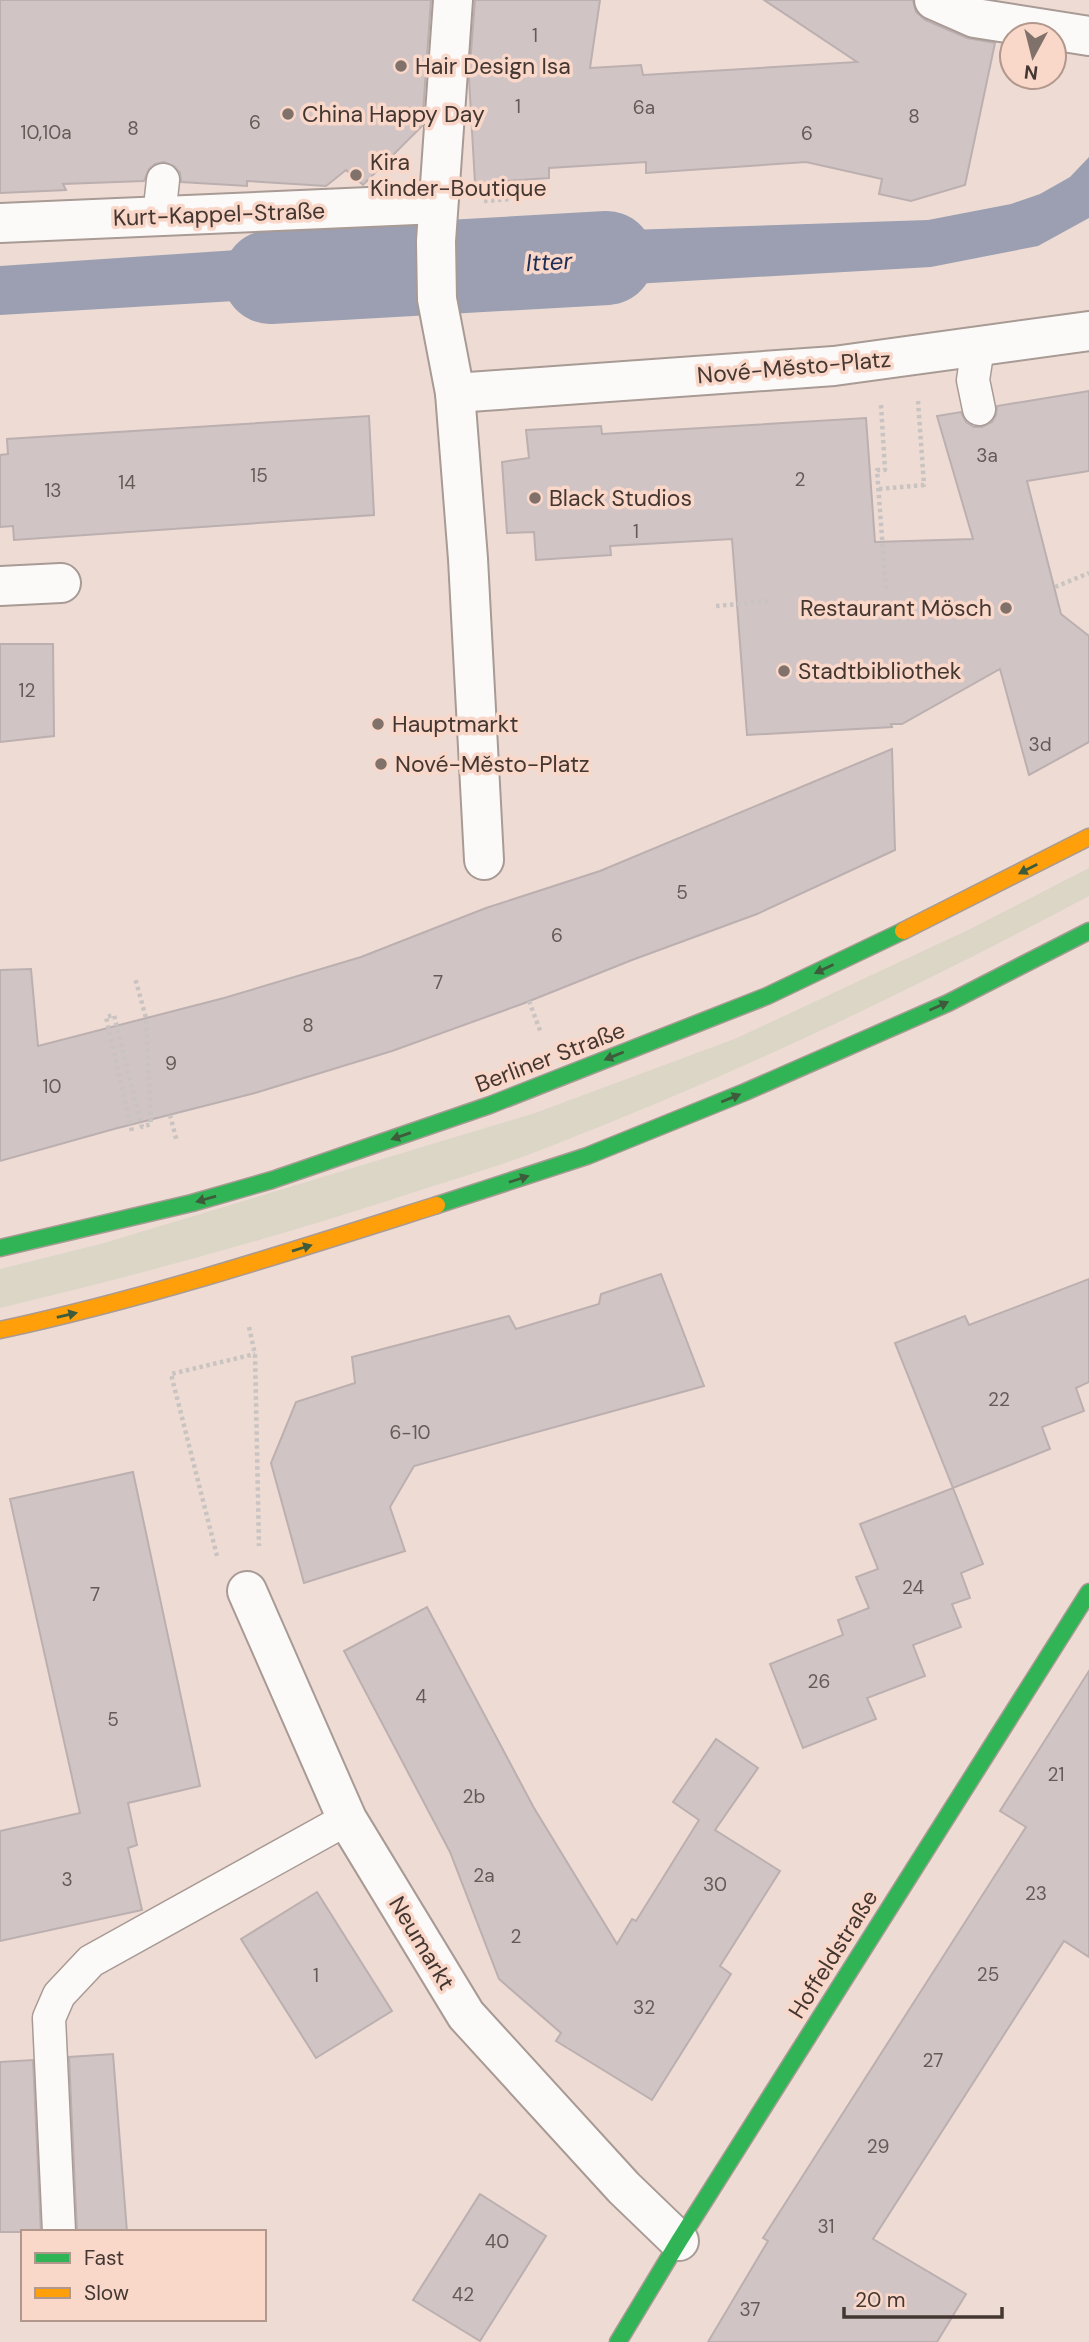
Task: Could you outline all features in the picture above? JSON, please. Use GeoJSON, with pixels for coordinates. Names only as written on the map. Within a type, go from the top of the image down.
{"type":"FeatureCollection","features":[{"type":"Feature","properties":{"kind":"main road","name":"Berliner Straße"},"geometry":{"type":"LineString","coordinates":[[0,1248],[192,1203],[272,1180],[490,1105],[767,996],[1089,838]]}},
{"type":"Feature","properties":{"kind":"main road"},"geometry":{"type":"LineString","coordinates":[[0,1330],[237,1269],[587,1156],[746,1092],[948,1003],[1089,931]]}},
{"type":"Feature","properties":{"kind":"main road","name":"Hoffeldstraße"},"geometry":{"type":"LineString","coordinates":[[618,2342],[1089,1591]]}},
{"type":"Feature","properties":{"kind":"street"},"geometry":{"type":"LineString","coordinates":[[453,0],[437,223],[437,299],[455,393],[484,860]]}},
{"type":"Feature","properties":{"kind":"street"},"geometry":{"type":"LineString","coordinates":[[933,0],[975,18],[1075,23]]}},
{"type":"Feature","properties":{"kind":"street","name":"Kurt-Kappel-Straße"},"geometry":{"type":"LineString","coordinates":[[0,223],[161,198],[214,215],[437,223]]}},
{"type":"Feature","properties":{"kind":"street","name":"Nové-Město-Platz"},"geometry":{"type":"LineString","coordinates":[[455,393],[834,366],[1089,331]]}},
{"type":"Feature","properties":{"kind":"street"},"geometry":{"type":"LineString","coordinates":[[0,586],[61,583]]}},
{"type":"Feature","properties":{"kind":"street","name":"Neumarkt"},"geometry":{"type":"LineString","coordinates":[[247,1591],[347,1819],[466,2015],[624,2188],[679,2241]]}},
{"type":"Feature","properties":{"kind":"lane"},"geometry":{"type":"LineString","coordinates":[[978,347],[973,380],[979,409]]}},
{"type":"Feature","properties":{"kind":"lane"},"geometry":{"type":"LineString","coordinates":[[59,2230],[49,2018],[59,1995],[90,1961],[347,1819]]}},
{"type":"Feature","properties":{"kind":"path"},"geometry":{"type":"LineString","coordinates":[[879,489],[924,485],[917,390]]}},
{"type":"Feature","properties":{"kind":"path"},"geometry":{"type":"LineString","coordinates":[[881,405],[885,470],[877,470],[886,592]]}},
{"type":"Feature","properties":{"kind":"path"},"geometry":{"type":"LineString","coordinates":[[1055,587],[1089,573]]}},
{"type":"Feature","properties":{"kind":"path"},"geometry":{"type":"LineString","coordinates":[[716,606],[771,601]]}},
{"type":"Feature","properties":{"kind":"path"},"geometry":{"type":"LineString","coordinates":[[132,1131],[106,1017],[114,1016],[142,1127],[151,1124],[146,1018],[135,978]]}},
{"type":"Feature","properties":{"kind":"path"},"geometry":{"type":"LineString","coordinates":[[529,1001],[543,1039]]}},
{"type":"Feature","properties":{"kind":"path"},"geometry":{"type":"LineString","coordinates":[[170,1115],[177,1142]]}},
{"type":"Feature","properties":{"kind":"path"},"geometry":{"type":"LineString","coordinates":[[249,1326],[255,1354],[259,1546]]}},
{"type":"Feature","properties":{"kind":"path"},"geometry":{"type":"LineString","coordinates":[[219,1564],[172,1374],[255,1354]]}},
{"type":"Feature","properties":{"kind":"shaded area"},"geometry":{"type":"Polygon","coordinates":[[[1089,868],[1089,896],[889,998],[616,1120],[516,1159],[319,1222],[160,1268],[0,1308],[0,1269],[104,1243],[535,1113],[737,1038],[970,929],[1089,868]]]}},
{"type":"Feature","properties":{"kind":"water"},"geometry":{"type":"Polygon","coordinates":[[[1089,157],[1089,218],[1038,246],[931,267],[478,293],[477,235],[928,220],[1011,204],[1040,194],[1070,177],[1089,157]]]}},
{"type":"Feature","properties":{"kind":"water"},"geometry":{"type":"Polygon","coordinates":[[[398,239],[402,291],[0,315],[0,266],[398,239]]]}},
{"type":"Feature","properties":{"kind":"building"},"geometry":{"type":"Polygon","coordinates":[[[0,0],[431,0],[422,126],[363,185],[346,170],[326,186],[247,181],[247,186],[181,182],[180,173],[174,166],[164,162],[149,169],[144,181],[63,184],[66,190],[0,193],[0,0]]]}},
{"type":"Feature","properties":{"kind":"building"},"geometry":{"type":"Polygon","coordinates":[[[475,0],[600,0],[590,68],[641,65],[643,75],[857,62],[764,0],[913,0],[916,12],[925,20],[967,38],[995,43],[965,185],[911,201],[879,194],[882,179],[806,162],[646,173],[646,162],[549,168],[549,178],[475,183],[469,79],[475,0]]]}},
{"type":"Feature","properties":{"kind":"building"},"geometry":{"type":"Polygon","coordinates":[[[1089,391],[1089,471],[1027,481],[1061,614],[1089,636],[1089,742],[1029,775],[1000,669],[902,724],[891,724],[892,727],[747,735],[732,539],[610,546],[611,555],[536,560],[534,532],[507,533],[502,462],[529,458],[526,430],[601,426],[602,434],[866,418],[875,542],[973,539],[937,416],[961,412],[966,422],[974,427],[982,427],[992,422],[997,406],[1089,391]]]}},
{"type":"Feature","properties":{"kind":"building"},"geometry":{"type":"Polygon","coordinates":[[[369,416],[374,515],[14,540],[13,526],[0,527],[0,455],[8,454],[7,439],[369,416]]]}},
{"type":"Feature","properties":{"kind":"building"},"geometry":{"type":"Polygon","coordinates":[[[0,644],[53,644],[54,736],[0,742],[0,644]]]}},
{"type":"Feature","properties":{"kind":"building"},"geometry":{"type":"Polygon","coordinates":[[[892,749],[895,850],[757,914],[392,1051],[255,1093],[0,1161],[0,970],[31,969],[38,1046],[224,998],[361,957],[486,908],[600,871],[892,749]]]}},
{"type":"Feature","properties":{"kind":"building"},"geometry":{"type":"Polygon","coordinates":[[[661,1274],[704,1386],[414,1466],[390,1507],[405,1551],[304,1583],[271,1463],[296,1402],[355,1383],[352,1357],[509,1316],[516,1329],[599,1304],[601,1294],[661,1274]]]}},
{"type":"Feature","properties":{"kind":"building"},"geometry":{"type":"Polygon","coordinates":[[[1089,1279],[1089,1382],[1076,1388],[1084,1411],[1042,1427],[1050,1449],[953,1488],[895,1343],[965,1316],[969,1325],[1089,1279]]]}},
{"type":"Feature","properties":{"kind":"building"},"geometry":{"type":"Polygon","coordinates":[[[133,1472],[200,1786],[128,1803],[137,1845],[128,1848],[142,1910],[0,1941],[0,1831],[80,1813],[10,1499],[133,1472]]]}},
{"type":"Feature","properties":{"kind":"building"},"geometry":{"type":"Polygon","coordinates":[[[953,1488],[983,1564],[961,1573],[970,1598],[952,1604],[961,1627],[913,1645],[925,1676],[867,1698],[876,1719],[803,1748],[770,1664],[843,1635],[838,1620],[869,1608],[856,1577],[878,1569],[860,1524],[953,1488]]]}},
{"type":"Feature","properties":{"kind":"building"},"geometry":{"type":"Polygon","coordinates":[[[427,1607],[534,1808],[617,1944],[632,1919],[636,1921],[699,1820],[673,1802],[716,1739],[758,1768],[715,1830],[780,1871],[720,1966],[731,1974],[652,2100],[556,2041],[561,2033],[499,1979],[450,1852],[344,1651],[427,1607]]]}},
{"type":"Feature","properties":{"kind":"building"},"geometry":{"type":"Polygon","coordinates":[[[1089,1671],[1089,1957],[1064,1941],[873,2239],[966,2294],[937,2342],[708,2342],[768,2241],[763,2238],[1026,1827],[1000,1811],[1089,1671]]]}},
{"type":"Feature","properties":{"kind":"building"},"geometry":{"type":"Polygon","coordinates":[[[317,1892],[392,2011],[316,2058],[241,1939],[317,1892]]]}},
{"type":"Feature","properties":{"kind":"building"},"geometry":{"type":"Polygon","coordinates":[[[113,2054],[127,2230],[77,2230],[69,2057],[113,2054]]]}},
{"type":"Feature","properties":{"kind":"building"},"geometry":{"type":"Polygon","coordinates":[[[33,2060],[41,2230],[0,2232],[0,2062],[33,2060]]]}},
{"type":"Feature","properties":{"kind":"building"},"geometry":{"type":"Polygon","coordinates":[[[480,2194],[546,2236],[480,2341],[413,2300],[480,2194]]]}},
{"type":"Feature","properties":{"kind":"waterway","name":"Itter"},"geometry":{"type":"LineString","coordinates":[[270,277],[607,258]]}},
{"type":"Feature","properties":{"kind":"traffic: fast"},"geometry":{"type":"LineString","coordinates":[[0,1248],[192,1203],[272,1180],[490,1105],[767,996],[903,931]]}},
{"type":"Feature","properties":{"kind":"traffic: fast"},"geometry":{"type":"LineString","coordinates":[[437,1205],[587,1156],[745,1092],[948,1003],[1089,931]]}},
{"type":"Feature","properties":{"kind":"traffic: fast"},"geometry":{"type":"LineString","coordinates":[[618,2342],[1089,1592]]}},
{"type":"Feature","properties":{"kind":"traffic: slow"},"geometry":{"type":"LineString","coordinates":[[903,931],[1089,837]]}},
{"type":"Feature","properties":{"kind":"traffic: slow"},"geometry":{"type":"LineString","coordinates":[[0,1330],[165,1289],[437,1205]]}},
{"type":"Feature","properties":{"kind":"place","name":"Hair Design Isa"},"geometry":{"type":"Point","coordinates":[401,66]}},
{"type":"Feature","properties":{"kind":"place","name":"China Happy Day"},"geometry":{"type":"Point","coordinates":[288,114]}},
{"type":"Feature","properties":{"kind":"place","name":"Kira Kinder-Boutique"},"geometry":{"type":"Point","coordinates":[356,175]}},
{"type":"Feature","properties":{"kind":"place","name":"Black Studios"},"geometry":{"type":"Point","coordinates":[535,498]}},
{"type":"Feature","properties":{"kind":"place","name":"Restaurant Mösch"},"geometry":{"type":"Point","coordinates":[1006,608]}},
{"type":"Feature","properties":{"kind":"place","name":"Stadtbibliothek"},"geometry":{"type":"Point","coordinates":[784,671]}},
{"type":"Feature","properties":{"kind":"place","name":"Hauptmarkt"},"geometry":{"type":"Point","coordinates":[378,724]}},
{"type":"Feature","properties":{"kind":"place","name":"Nové-Město-Platz"},"geometry":{"type":"Point","coordinates":[381,764]}}]}
